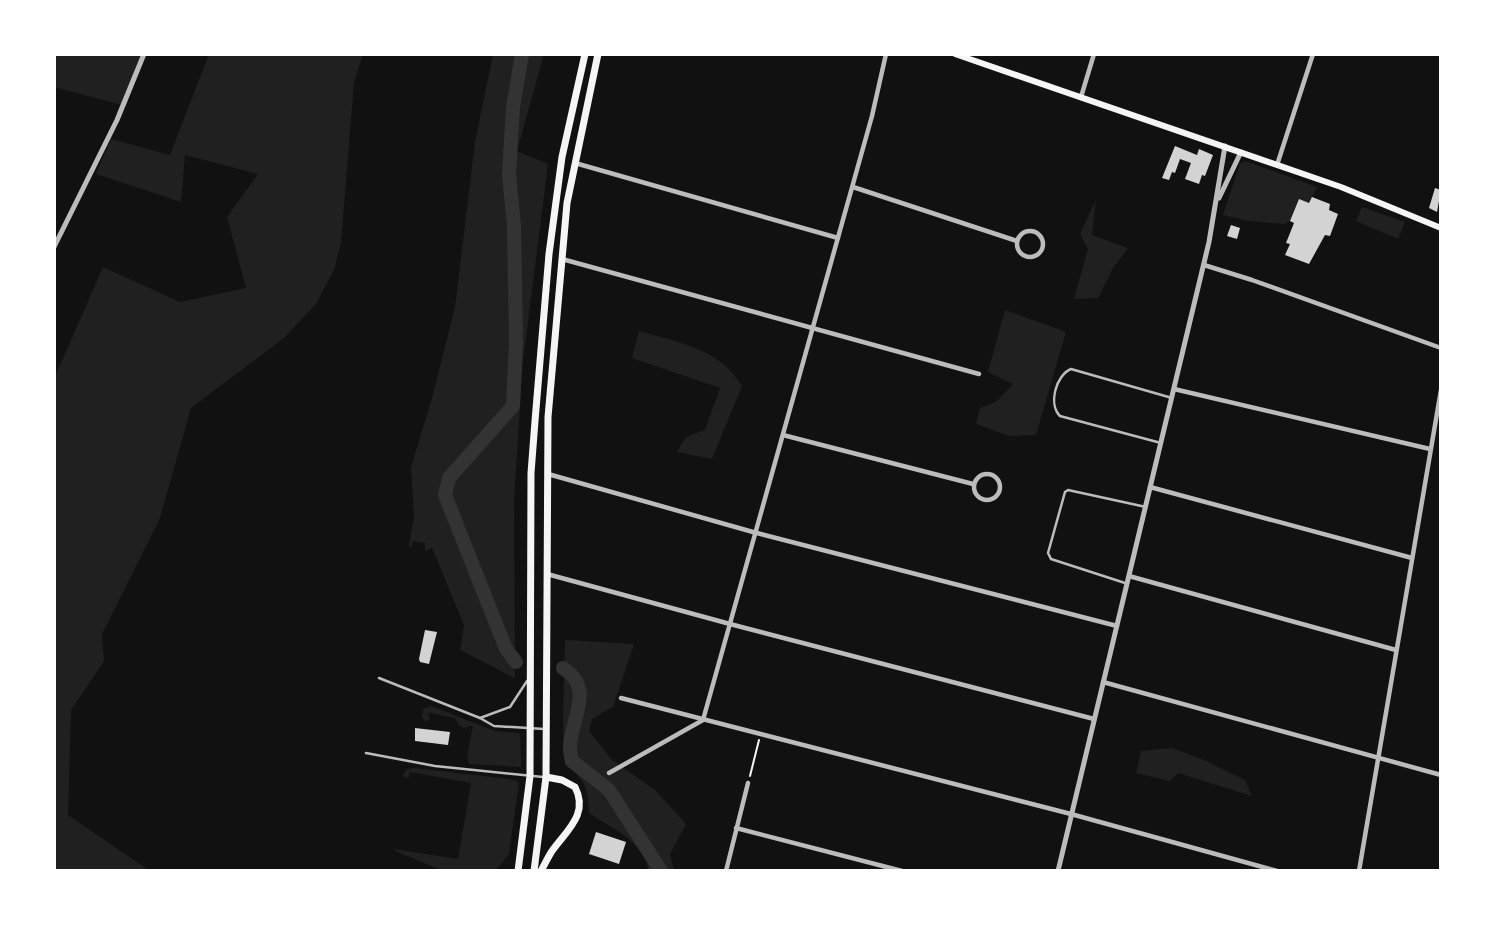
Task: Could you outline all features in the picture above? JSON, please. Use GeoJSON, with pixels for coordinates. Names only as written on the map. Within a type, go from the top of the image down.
{"type":"FeatureCollection","features":[{"type":"Feature","properties":{"kind":"highway"},"geometry":{"type":"LineString","coordinates":[[518,871],[530,776],[531,473],[548,254],[562,157],[585,54]]}},
{"type":"Feature","properties":{"kind":"highway"},"geometry":{"type":"LineString","coordinates":[[534,871],[547,777],[548,417],[561,258],[574,163],[598,54]]}},
{"type":"Feature","properties":{"kind":"highway"},"geometry":{"type":"LineString","coordinates":[[541,871],[552,851],[576,821],[581,804],[575,787],[562,780],[547,777]]}},
{"type":"Feature","properties":{"kind":"main road"},"geometry":{"type":"LineString","coordinates":[[955,54],[1358,193],[1441,228]]}},
{"type":"Feature","properties":{"kind":"street"},"geometry":{"type":"LineString","coordinates":[[54,247],[117,120],[144,54]]}},
{"type":"Feature","properties":{"kind":"street"},"geometry":{"type":"LineString","coordinates":[[609,773],[703,720],[875,108],[886,54]]}},
{"type":"Feature","properties":{"kind":"street"},"geometry":{"type":"LineString","coordinates":[[1081,97],[1094,54]]}},
{"type":"Feature","properties":{"kind":"street"},"geometry":{"type":"LineString","coordinates":[[1277,165],[1313,54]]}},
{"type":"Feature","properties":{"kind":"street"},"geometry":{"type":"LineString","coordinates":[[1058,871],[1204,265],[1217,201],[1224,146]]}},
{"type":"Feature","properties":{"kind":"street"},"geometry":{"type":"LineString","coordinates":[[1217,201],[1241,152]]}},
{"type":"Feature","properties":{"kind":"street"},"geometry":{"type":"LineString","coordinates":[[574,163],[838,238]]}},
{"type":"Feature","properties":{"kind":"street"},"geometry":{"type":"LineString","coordinates":[[853,187],[1017,241]]}},
{"type":"Feature","properties":{"kind":"street"},"geometry":{"type":"LineString","coordinates":[[1026,232],[1034,232],[1041,237],[1042,249],[1033,256],[1024,255],[1018,249],[1017,241],[1026,232]]}},
{"type":"Feature","properties":{"kind":"street"},"geometry":{"type":"LineString","coordinates":[[561,258],[979,374]]}},
{"type":"Feature","properties":{"kind":"street"},"geometry":{"type":"LineString","coordinates":[[1204,265],[1441,348]]}},
{"type":"Feature","properties":{"kind":"street"},"geometry":{"type":"LineString","coordinates":[[1174,389],[1430,449]]}},
{"type":"Feature","properties":{"kind":"street"},"geometry":{"type":"LineString","coordinates":[[1359,871],[1441,390]]}},
{"type":"Feature","properties":{"kind":"street"},"geometry":{"type":"LineString","coordinates":[[783,435],[973,484]]}},
{"type":"Feature","properties":{"kind":"street"},"geometry":{"type":"LineString","coordinates":[[547,474],[756,532],[1117,626]]}},
{"type":"Feature","properties":{"kind":"street"},"geometry":{"type":"LineString","coordinates":[[990,474],[1000,482],[1000,491],[994,499],[985,500],[977,496],[973,484],[978,477],[990,474]]}},
{"type":"Feature","properties":{"kind":"street"},"geometry":{"type":"LineString","coordinates":[[1150,487],[1412,558]]}},
{"type":"Feature","properties":{"kind":"street"},"geometry":{"type":"LineString","coordinates":[[546,574],[1094,719]]}},
{"type":"Feature","properties":{"kind":"street"},"geometry":{"type":"LineString","coordinates":[[1129,576],[1396,650]]}},
{"type":"Feature","properties":{"kind":"street"},"geometry":{"type":"LineString","coordinates":[[1103,682],[1441,775]]}},
{"type":"Feature","properties":{"kind":"street"},"geometry":{"type":"LineString","coordinates":[[621,698],[1071,814],[1277,871]]}},
{"type":"Feature","properties":{"kind":"street"},"geometry":{"type":"LineString","coordinates":[[726,871],[748,783]]}},
{"type":"Feature","properties":{"kind":"street"},"geometry":{"type":"LineString","coordinates":[[736,828],[902,871]]}},
{"type":"Feature","properties":{"kind":"lane"},"geometry":{"type":"LineString","coordinates":[[1161,443],[1060,416],[1054,409],[1053,401],[1062,376],[1071,369],[1172,398]]}},
{"type":"Feature","properties":{"kind":"lane"},"geometry":{"type":"LineString","coordinates":[[1127,584],[1051,559],[1048,553],[1065,492],[1068,490],[1146,507]]}},
{"type":"Feature","properties":{"kind":"lane"},"geometry":{"type":"LineString","coordinates":[[480,718],[510,707],[516,702],[530,677]]}},
{"type":"Feature","properties":{"kind":"lane"},"geometry":{"type":"LineString","coordinates":[[379,678],[494,726],[547,729]]}},
{"type":"Feature","properties":{"kind":"lane"},"geometry":{"type":"LineString","coordinates":[[366,753],[435,766],[547,777]]}},
{"type":"Feature","properties":{"kind":"path"},"geometry":{"type":"LineString","coordinates":[[748,783],[760,735]]}},
{"type":"Feature","properties":{"kind":"shaded area"},"geometry":{"type":"Polygon","coordinates":[[[54,54],[146,54],[126,106],[54,87],[54,54]]]}},
{"type":"Feature","properties":{"kind":"shaded area"},"geometry":{"type":"Polygon","coordinates":[[[209,54],[363,54],[354,83],[341,242],[334,270],[316,304],[284,338],[191,408],[160,518],[102,634],[104,661],[71,710],[68,815],[150,871],[54,871],[54,379],[103,267],[180,302],[246,288],[227,217],[258,174],[185,155],[181,202],[96,174],[111,139],[170,155],[209,54]]]}},
{"type":"Feature","properties":{"kind":"shaded area"},"geometry":{"type":"Polygon","coordinates":[[[493,54],[544,54],[517,151],[548,164],[523,361],[514,500],[515,678],[460,650],[464,625],[432,548],[425,551],[425,543],[413,541],[411,548],[409,545],[414,517],[411,467],[455,307],[475,142],[493,54]]]}},
{"type":"Feature","properties":{"kind":"shaded area"},"geometry":{"type":"Polygon","coordinates":[[[1245,161],[1317,187],[1309,203],[1299,200],[1290,221],[1284,224],[1248,221],[1223,215],[1240,164],[1245,161]]]}},
{"type":"Feature","properties":{"kind":"shaded area"},"geometry":{"type":"Polygon","coordinates":[[[1096,199],[1092,235],[1128,248],[1113,268],[1098,298],[1074,299],[1088,249],[1080,234],[1096,199]]]}},
{"type":"Feature","properties":{"kind":"shaded area"},"geometry":{"type":"Polygon","coordinates":[[[1362,207],[1405,222],[1398,239],[1356,221],[1362,207]]]}},
{"type":"Feature","properties":{"kind":"shaded area"},"geometry":{"type":"Polygon","coordinates":[[[1005,310],[1066,332],[1036,435],[1009,436],[976,424],[980,408],[996,402],[1013,384],[988,372],[1005,310]]]}},
{"type":"Feature","properties":{"kind":"shaded area"},"geometry":{"type":"Polygon","coordinates":[[[639,331],[683,343],[710,355],[733,373],[742,386],[712,459],[677,452],[686,437],[705,430],[720,388],[632,358],[639,331]]]}},
{"type":"Feature","properties":{"kind":"shaded area"},"geometry":{"type":"Polygon","coordinates":[[[565,640],[634,644],[613,707],[592,719],[589,731],[612,760],[655,790],[686,824],[670,854],[674,871],[648,871],[646,861],[634,844],[589,813],[584,785],[565,765],[565,640]]]}},
{"type":"Feature","properties":{"kind":"shaded area"},"geometry":{"type":"Polygon","coordinates":[[[431,706],[495,731],[520,733],[521,767],[469,764],[467,756],[473,725],[464,728],[455,718],[431,713],[428,714],[430,720],[425,721],[422,717],[423,709],[431,706]]]}},
{"type":"Feature","properties":{"kind":"shaded area"},"geometry":{"type":"Polygon","coordinates":[[[1172,748],[1245,780],[1252,796],[1178,773],[1170,781],[1136,773],[1141,751],[1172,748]]]}},
{"type":"Feature","properties":{"kind":"shaded area"},"geometry":{"type":"Polygon","coordinates":[[[414,768],[519,782],[509,854],[496,870],[444,871],[395,851],[394,849],[458,859],[471,783],[410,772],[408,778],[403,776],[406,770],[414,768]]]}},
{"type":"Feature","properties":{"kind":"building"},"geometry":{"type":"Polygon","coordinates":[[[1175,146],[1197,155],[1199,149],[1213,155],[1199,184],[1185,179],[1191,163],[1180,159],[1169,180],[1162,178],[1175,146]]]}},
{"type":"Feature","properties":{"kind":"building"},"geometry":{"type":"Polygon","coordinates":[[[1435,188],[1441,190],[1437,212],[1429,208],[1435,188]]]}},
{"type":"Feature","properties":{"kind":"building"},"geometry":{"type":"Polygon","coordinates":[[[1312,197],[1330,204],[1329,210],[1338,214],[1330,236],[1325,235],[1309,264],[1285,255],[1290,244],[1286,243],[1294,223],[1290,221],[1299,199],[1309,203],[1312,197]]]}},
{"type":"Feature","properties":{"kind":"building"},"geometry":{"type":"Polygon","coordinates":[[[1231,225],[1240,228],[1237,239],[1227,236],[1231,225]]]}},
{"type":"Feature","properties":{"kind":"building"},"geometry":{"type":"Polygon","coordinates":[[[425,630],[437,632],[429,664],[420,662],[419,659],[425,630]]]}},
{"type":"Feature","properties":{"kind":"building"},"geometry":{"type":"Polygon","coordinates":[[[415,728],[450,732],[448,745],[415,741],[415,728]]]}},
{"type":"Feature","properties":{"kind":"building"},"geometry":{"type":"Polygon","coordinates":[[[596,832],[626,842],[619,864],[589,854],[596,832]]]}},
{"type":"Feature","properties":{"kind":"waterway"},"geometry":{"type":"LineString","coordinates":[[516,662],[506,649],[445,495],[449,478],[513,406],[516,341],[514,226],[509,174],[513,107],[522,54]]}},
{"type":"Feature","properties":{"kind":"waterway"},"geometry":{"type":"LineString","coordinates":[[563,668],[574,678],[579,688],[580,700],[571,736],[572,761],[609,790],[661,871]]}}]}
